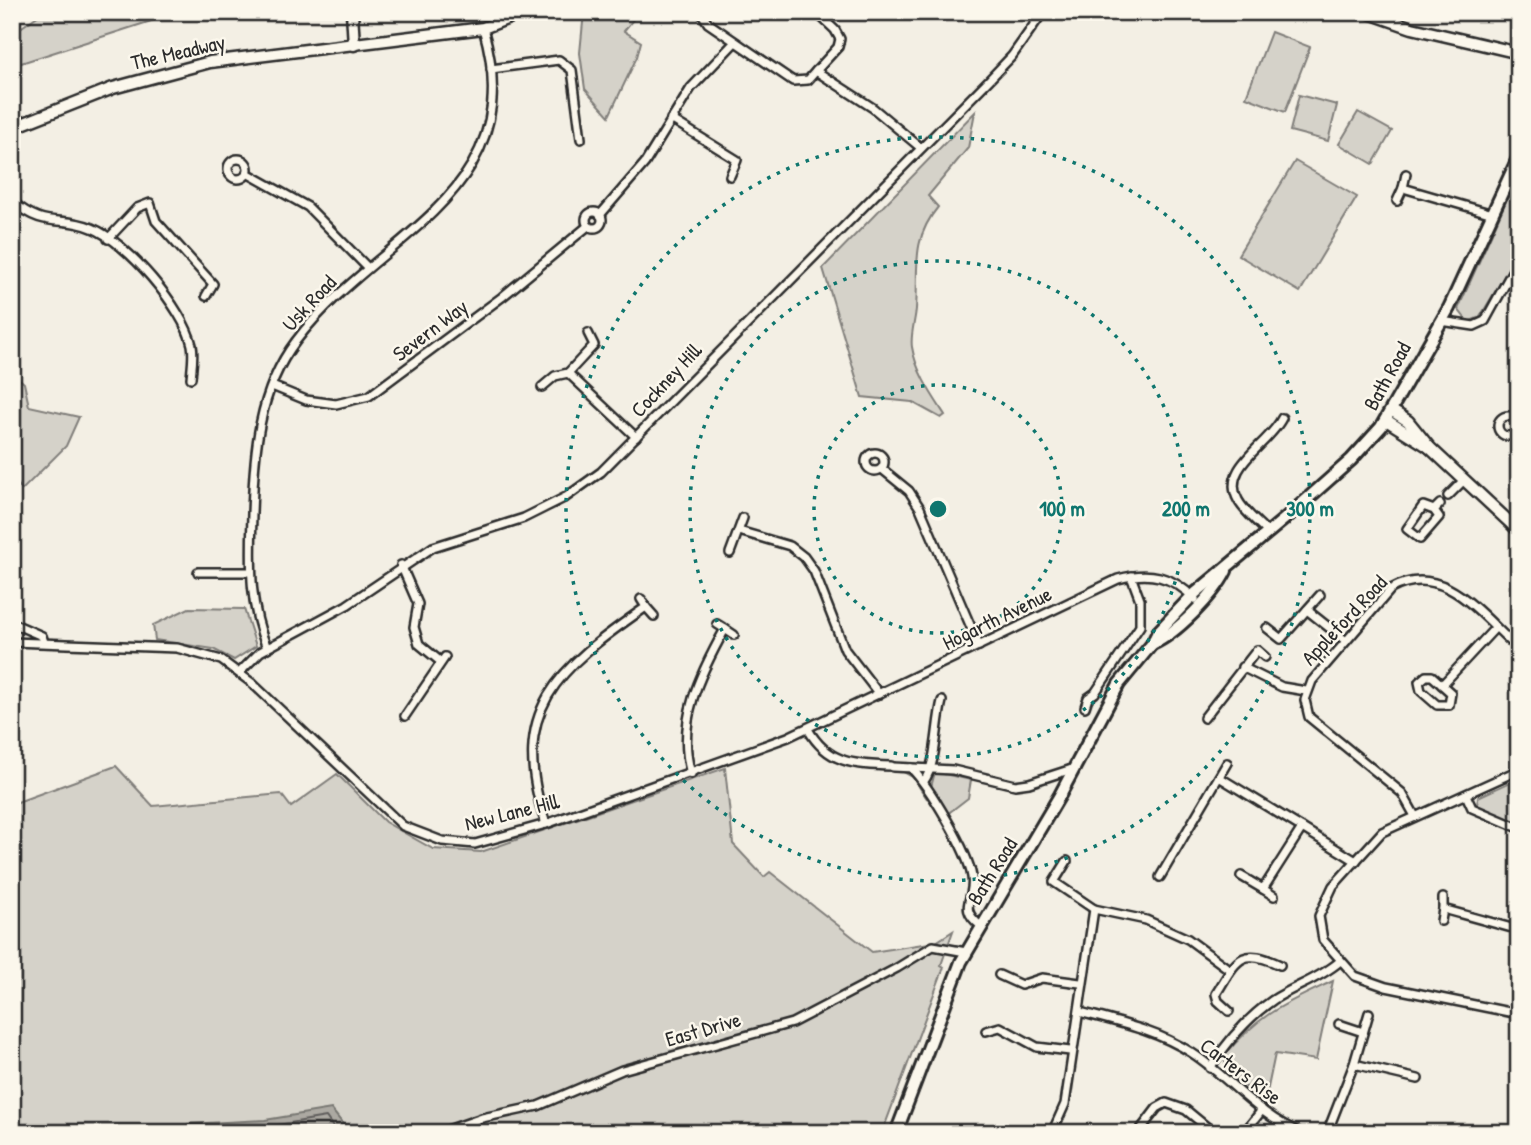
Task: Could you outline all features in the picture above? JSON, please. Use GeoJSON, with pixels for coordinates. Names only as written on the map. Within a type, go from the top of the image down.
{"type":"FeatureCollection","features":[{"type":"Feature","properties":{"kind":"main road","name":"Bath Road"},"geometry":{"type":"LineString","coordinates":[[896,1133],[944,1001],[966,952],[1075,768],[1114,693],[1152,644],[1164,639],[1196,600],[1220,583],[1228,568],[1351,460],[1389,415],[1441,321],[1494,215],[1519,156]]}},
{"type":"Feature","properties":{"kind":"street"},"geometry":{"type":"LineString","coordinates":[[352,12],[354,45]]}},
{"type":"Feature","properties":{"kind":"street","name":"The Meadway"},"geometry":{"type":"LineString","coordinates":[[12,128],[113,88],[210,62],[483,28],[524,12]]}},
{"type":"Feature","properties":{"kind":"street"},"geometry":{"type":"LineString","coordinates":[[701,12],[708,23],[793,81],[808,80],[838,47],[840,39],[816,12]]}},
{"type":"Feature","properties":{"kind":"street","name":"Cockney Hill"},"geometry":{"type":"LineString","coordinates":[[240,672],[267,648],[347,605],[401,565],[433,547],[524,518],[566,497],[601,472],[734,334],[812,261],[1012,56],[1043,12]]}},
{"type":"Feature","properties":{"kind":"street"},"geometry":{"type":"LineString","coordinates":[[1366,12],[1412,28],[1519,53]]}},
{"type":"Feature","properties":{"kind":"street","name":"Usk Road"},"geometry":{"type":"LineString","coordinates":[[267,648],[252,606],[250,572],[257,439],[272,386],[295,342],[321,312],[452,194],[473,166],[486,138],[494,99],[483,28]]}},
{"type":"Feature","properties":{"kind":"street","name":"Severn Way"},"geometry":{"type":"LineString","coordinates":[[272,386],[306,400],[336,404],[369,396],[491,305],[588,226],[589,214],[600,215],[629,185],[691,88],[735,42]]}},
{"type":"Feature","properties":{"kind":"street"},"geometry":{"type":"LineString","coordinates":[[491,69],[559,60],[572,70],[581,139]]}},
{"type":"Feature","properties":{"kind":"street"},"geometry":{"type":"LineString","coordinates":[[816,71],[873,108],[921,148]]}},
{"type":"Feature","properties":{"kind":"street"},"geometry":{"type":"LineString","coordinates":[[671,119],[737,160],[730,176]]}},
{"type":"Feature","properties":{"kind":"street"},"geometry":{"type":"LineString","coordinates":[[247,173],[308,206],[368,268]]}},
{"type":"Feature","properties":{"kind":"street"},"geometry":{"type":"LineString","coordinates":[[1397,201],[1406,174]]}},
{"type":"Feature","properties":{"kind":"street"},"geometry":{"type":"LineString","coordinates":[[1403,188],[1494,215]]}},
{"type":"Feature","properties":{"kind":"street"},"geometry":{"type":"LineString","coordinates":[[12,201],[42,220],[78,223],[96,229],[151,277],[186,326],[193,348],[191,378]]}},
{"type":"Feature","properties":{"kind":"street"},"geometry":{"type":"LineString","coordinates":[[108,239],[137,208],[150,203],[156,221],[213,284],[206,296]]}},
{"type":"Feature","properties":{"kind":"street"},"geometry":{"type":"LineString","coordinates":[[1441,321],[1474,326],[1485,321],[1519,259]]}},
{"type":"Feature","properties":{"kind":"street"},"geometry":{"type":"LineString","coordinates":[[542,387],[555,376],[568,373],[594,345],[588,333]]}},
{"type":"Feature","properties":{"kind":"street"},"geometry":{"type":"LineString","coordinates":[[568,373],[636,437]]}},
{"type":"Feature","properties":{"kind":"street"},"geometry":{"type":"LineString","coordinates":[[1389,415],[1408,421],[1429,447],[1519,531]]}},
{"type":"Feature","properties":{"kind":"street"},"geometry":{"type":"LineString","coordinates":[[1268,533],[1238,502],[1232,485],[1236,472],[1276,431],[1282,418]]}},
{"type":"Feature","properties":{"kind":"street"},"geometry":{"type":"LineString","coordinates":[[882,468],[909,491],[920,508],[979,646]]}},
{"type":"Feature","properties":{"kind":"street"},"geometry":{"type":"LineString","coordinates":[[1448,496],[1464,480]]}},
{"type":"Feature","properties":{"kind":"street"},"geometry":{"type":"LineString","coordinates":[[1423,506],[1437,507],[1439,517],[1420,538],[1406,529],[1423,506]]}},
{"type":"Feature","properties":{"kind":"street"},"geometry":{"type":"LineString","coordinates":[[730,553],[743,518]]}},
{"type":"Feature","properties":{"kind":"street"},"geometry":{"type":"LineString","coordinates":[[739,531],[790,546],[804,557],[814,571],[845,650],[879,694]]}},
{"type":"Feature","properties":{"kind":"street"},"geometry":{"type":"LineString","coordinates":[[401,565],[418,604],[414,627],[419,644],[443,660],[405,716]]}},
{"type":"Feature","properties":{"kind":"street"},"geometry":{"type":"LineString","coordinates":[[198,572],[205,569],[216,573],[250,572]]}},
{"type":"Feature","properties":{"kind":"street"},"geometry":{"type":"LineString","coordinates":[[1085,707],[1088,698],[1095,693],[1140,626],[1140,600],[1130,576]]}},
{"type":"Feature","properties":{"kind":"street","name":"Hogarth Avenue"},"geometry":{"type":"LineString","coordinates":[[808,729],[1101,587],[1130,576],[1169,578],[1196,600]]}},
{"type":"Feature","properties":{"kind":"street","name":"Appleford Road"},"geometry":{"type":"LineString","coordinates":[[1415,816],[1402,793],[1309,717],[1306,691],[1391,589],[1407,580],[1420,578],[1452,589],[1519,649]]}},
{"type":"Feature","properties":{"kind":"street"},"geometry":{"type":"LineString","coordinates":[[1266,628],[1281,639],[1320,595]]}},
{"type":"Feature","properties":{"kind":"street"},"geometry":{"type":"LineString","coordinates":[[641,599],[654,616]]}},
{"type":"Feature","properties":{"kind":"street"},"geometry":{"type":"LineString","coordinates":[[546,824],[531,773],[536,718],[552,688],[606,635],[646,607]]}},
{"type":"Feature","properties":{"kind":"street"},"geometry":{"type":"LineString","coordinates":[[1307,610],[1346,641]]}},
{"type":"Feature","properties":{"kind":"street"},"geometry":{"type":"LineString","coordinates":[[12,623],[42,636],[44,642]]}},
{"type":"Feature","properties":{"kind":"street"},"geometry":{"type":"LineString","coordinates":[[717,624],[734,635]]}},
{"type":"Feature","properties":{"kind":"street"},"geometry":{"type":"LineString","coordinates":[[1442,685],[1495,628]]}},
{"type":"Feature","properties":{"kind":"street"},"geometry":{"type":"LineString","coordinates":[[691,774],[688,747],[689,710],[705,665],[724,629]]}},
{"type":"Feature","properties":{"kind":"street","name":"New Lane Hill"},"geometry":{"type":"LineString","coordinates":[[12,642],[177,648],[221,660],[240,672],[391,817],[416,833],[442,841],[475,844],[546,824],[691,774],[808,729]]}},
{"type":"Feature","properties":{"kind":"street"},"geometry":{"type":"LineString","coordinates":[[1204,718],[1256,650],[1265,657]]}},
{"type":"Feature","properties":{"kind":"street"},"geometry":{"type":"LineString","coordinates":[[1242,667],[1282,687],[1306,691]]}},
{"type":"Feature","properties":{"kind":"street"},"geometry":{"type":"LineString","coordinates":[[1429,675],[1442,685],[1452,696],[1449,705],[1443,707],[1429,698],[1419,685],[1421,679],[1429,675]]}},
{"type":"Feature","properties":{"kind":"street"},"geometry":{"type":"LineString","coordinates":[[924,782],[932,768],[935,727],[942,701]]}},
{"type":"Feature","properties":{"kind":"street"},"geometry":{"type":"LineString","coordinates":[[808,729],[814,740],[841,762],[932,768],[1015,785],[1075,768]]}},
{"type":"Feature","properties":{"kind":"street"},"geometry":{"type":"LineString","coordinates":[[1160,877],[1227,763]]}},
{"type":"Feature","properties":{"kind":"street"},"geometry":{"type":"LineString","coordinates":[[911,768],[924,782],[956,837],[973,878],[967,906],[971,917],[981,926]]}},
{"type":"Feature","properties":{"kind":"street"},"geometry":{"type":"LineString","coordinates":[[1519,769],[1382,832],[1325,897],[1318,916],[1323,940],[1355,976],[1386,987],[1519,1014]]}},
{"type":"Feature","properties":{"kind":"street"},"geometry":{"type":"LineString","coordinates":[[1219,776],[1356,861]]}},
{"type":"Feature","properties":{"kind":"street"},"geometry":{"type":"LineString","coordinates":[[1466,795],[1472,808],[1519,828]]}},
{"type":"Feature","properties":{"kind":"street"},"geometry":{"type":"LineString","coordinates":[[1263,890],[1302,828]]}},
{"type":"Feature","properties":{"kind":"street"},"geometry":{"type":"LineString","coordinates":[[1068,860],[1054,882],[1094,909],[1146,920],[1188,939],[1230,970]]}},
{"type":"Feature","properties":{"kind":"street"},"geometry":{"type":"LineString","coordinates":[[1241,876],[1274,896]]}},
{"type":"Feature","properties":{"kind":"street"},"geometry":{"type":"LineString","coordinates":[[1441,921],[1443,898]]}},
{"type":"Feature","properties":{"kind":"street"},"geometry":{"type":"LineString","coordinates":[[1052,1133],[1065,1104],[1070,1051],[1080,1012],[1080,983],[1094,909]]}},
{"type":"Feature","properties":{"kind":"street"},"geometry":{"type":"LineString","coordinates":[[1443,909],[1519,930]]}},
{"type":"Feature","properties":{"kind":"street","name":"East Drive"},"geometry":{"type":"LineString","coordinates":[[439,1133],[482,1118],[538,1106],[634,1067],[792,1023],[933,946],[966,952]]}},
{"type":"Feature","properties":{"kind":"street"},"geometry":{"type":"LineString","coordinates":[[1229,1011],[1218,1001],[1216,994],[1230,970],[1247,956],[1256,954],[1280,965]]}},
{"type":"Feature","properties":{"kind":"street"},"geometry":{"type":"LineString","coordinates":[[1210,1068],[1238,1030],[1263,1008],[1321,977],[1339,961]]}},
{"type":"Feature","properties":{"kind":"street"},"geometry":{"type":"LineString","coordinates":[[999,975],[1021,985],[1042,978],[1080,983]]}},
{"type":"Feature","properties":{"kind":"street","name":"Carters Rise"},"geometry":{"type":"LineString","coordinates":[[1080,1012],[1143,1028],[1192,1053],[1262,1110],[1301,1133]]}},
{"type":"Feature","properties":{"kind":"street"},"geometry":{"type":"LineString","coordinates":[[1327,1133],[1354,1064],[1369,1013]]}},
{"type":"Feature","properties":{"kind":"street"},"geometry":{"type":"LineString","coordinates":[[1339,1024],[1363,1031]]}},
{"type":"Feature","properties":{"kind":"street"},"geometry":{"type":"LineString","coordinates":[[986,1031],[1000,1027],[1037,1047],[1070,1051]]}},
{"type":"Feature","properties":{"kind":"street"},"geometry":{"type":"LineString","coordinates":[[1354,1064],[1418,1079]]}},
{"type":"Feature","properties":{"kind":"street"},"geometry":{"type":"LineString","coordinates":[[1138,1133],[1157,1108],[1166,1104],[1186,1110],[1214,1133]]}},
{"type":"Feature","properties":{"kind":"street"},"geometry":{"type":"LineString","coordinates":[[1244,1133],[1262,1110]]}},
{"type":"Feature","properties":{"kind":"shaded area"},"geometry":{"type":"Polygon","coordinates":[[[43,12],[179,12],[18,64],[12,53],[12,34],[43,12]]]}},
{"type":"Feature","properties":{"kind":"shaded area"},"geometry":{"type":"Polygon","coordinates":[[[584,12],[639,12],[624,31],[641,42],[637,57],[609,116],[585,89],[580,53],[584,12]]]}},
{"type":"Feature","properties":{"kind":"shaded area"},"geometry":{"type":"Polygon","coordinates":[[[1271,32],[1310,47],[1285,112],[1246,97],[1271,32]]]}},
{"type":"Feature","properties":{"kind":"shaded area"},"geometry":{"type":"Polygon","coordinates":[[[1299,95],[1337,105],[1328,141],[1290,131],[1299,95]]]}},
{"type":"Feature","properties":{"kind":"shaded area"},"geometry":{"type":"Polygon","coordinates":[[[975,112],[968,148],[928,196],[938,207],[923,232],[918,256],[912,347],[921,374],[945,415],[941,418],[912,402],[862,397],[823,268],[975,112]]]}},
{"type":"Feature","properties":{"kind":"shaded area"},"geometry":{"type":"Polygon","coordinates":[[[1358,112],[1392,131],[1373,164],[1339,144],[1358,112]]]}},
{"type":"Feature","properties":{"kind":"shaded area"},"geometry":{"type":"Polygon","coordinates":[[[1295,161],[1357,197],[1300,292],[1238,255],[1295,161]]]}},
{"type":"Feature","properties":{"kind":"shaded area"},"geometry":{"type":"Polygon","coordinates":[[[1519,172],[1519,251],[1480,317],[1468,322],[1458,309],[1519,172]]]}},
{"type":"Feature","properties":{"kind":"shaded area"},"geometry":{"type":"Polygon","coordinates":[[[16,376],[24,383],[29,406],[79,417],[66,446],[22,490],[12,476],[12,380],[16,376]]]}},
{"type":"Feature","properties":{"kind":"shaded area"},"geometry":{"type":"Polygon","coordinates":[[[189,608],[244,609],[256,646],[234,660],[213,649],[155,640],[153,625],[189,608]]]}},
{"type":"Feature","properties":{"kind":"shaded area"},"geometry":{"type":"Polygon","coordinates":[[[116,766],[153,806],[281,794],[291,807],[337,774],[385,822],[433,849],[481,852],[725,768],[733,844],[764,877],[770,872],[872,952],[936,942],[953,931],[941,965],[944,967],[882,1133],[12,1133],[12,804],[116,766]]]}},
{"type":"Feature","properties":{"kind":"shaded area"},"geometry":{"type":"Polygon","coordinates":[[[935,772],[971,780],[968,798],[946,815],[931,787],[935,772]]]}},
{"type":"Feature","properties":{"kind":"shaded area"},"geometry":{"type":"Polygon","coordinates":[[[1519,778],[1519,823],[1477,806],[1478,797],[1519,778]]]}},
{"type":"Feature","properties":{"kind":"shaded area"},"geometry":{"type":"Polygon","coordinates":[[[1333,981],[1316,1060],[1275,1054],[1265,1102],[1227,1072],[1224,1056],[1249,1029],[1286,1004],[1333,981]]]}},
{"type":"Feature","properties":{"kind":"water"},"geometry":{"type":"Polygon","coordinates":[[[331,1109],[344,1125],[344,1133],[182,1133],[188,1124],[265,1120],[331,1109]]]}},
{"type":"Feature","properties":{"kind":"waterway"},"geometry":{"type":"LineString","coordinates":[[833,761],[864,768]]}},
{"type":"Feature","properties":{"kind":"waterway"},"geometry":{"type":"LineString","coordinates":[[902,771],[913,777],[927,798]]}}]}
